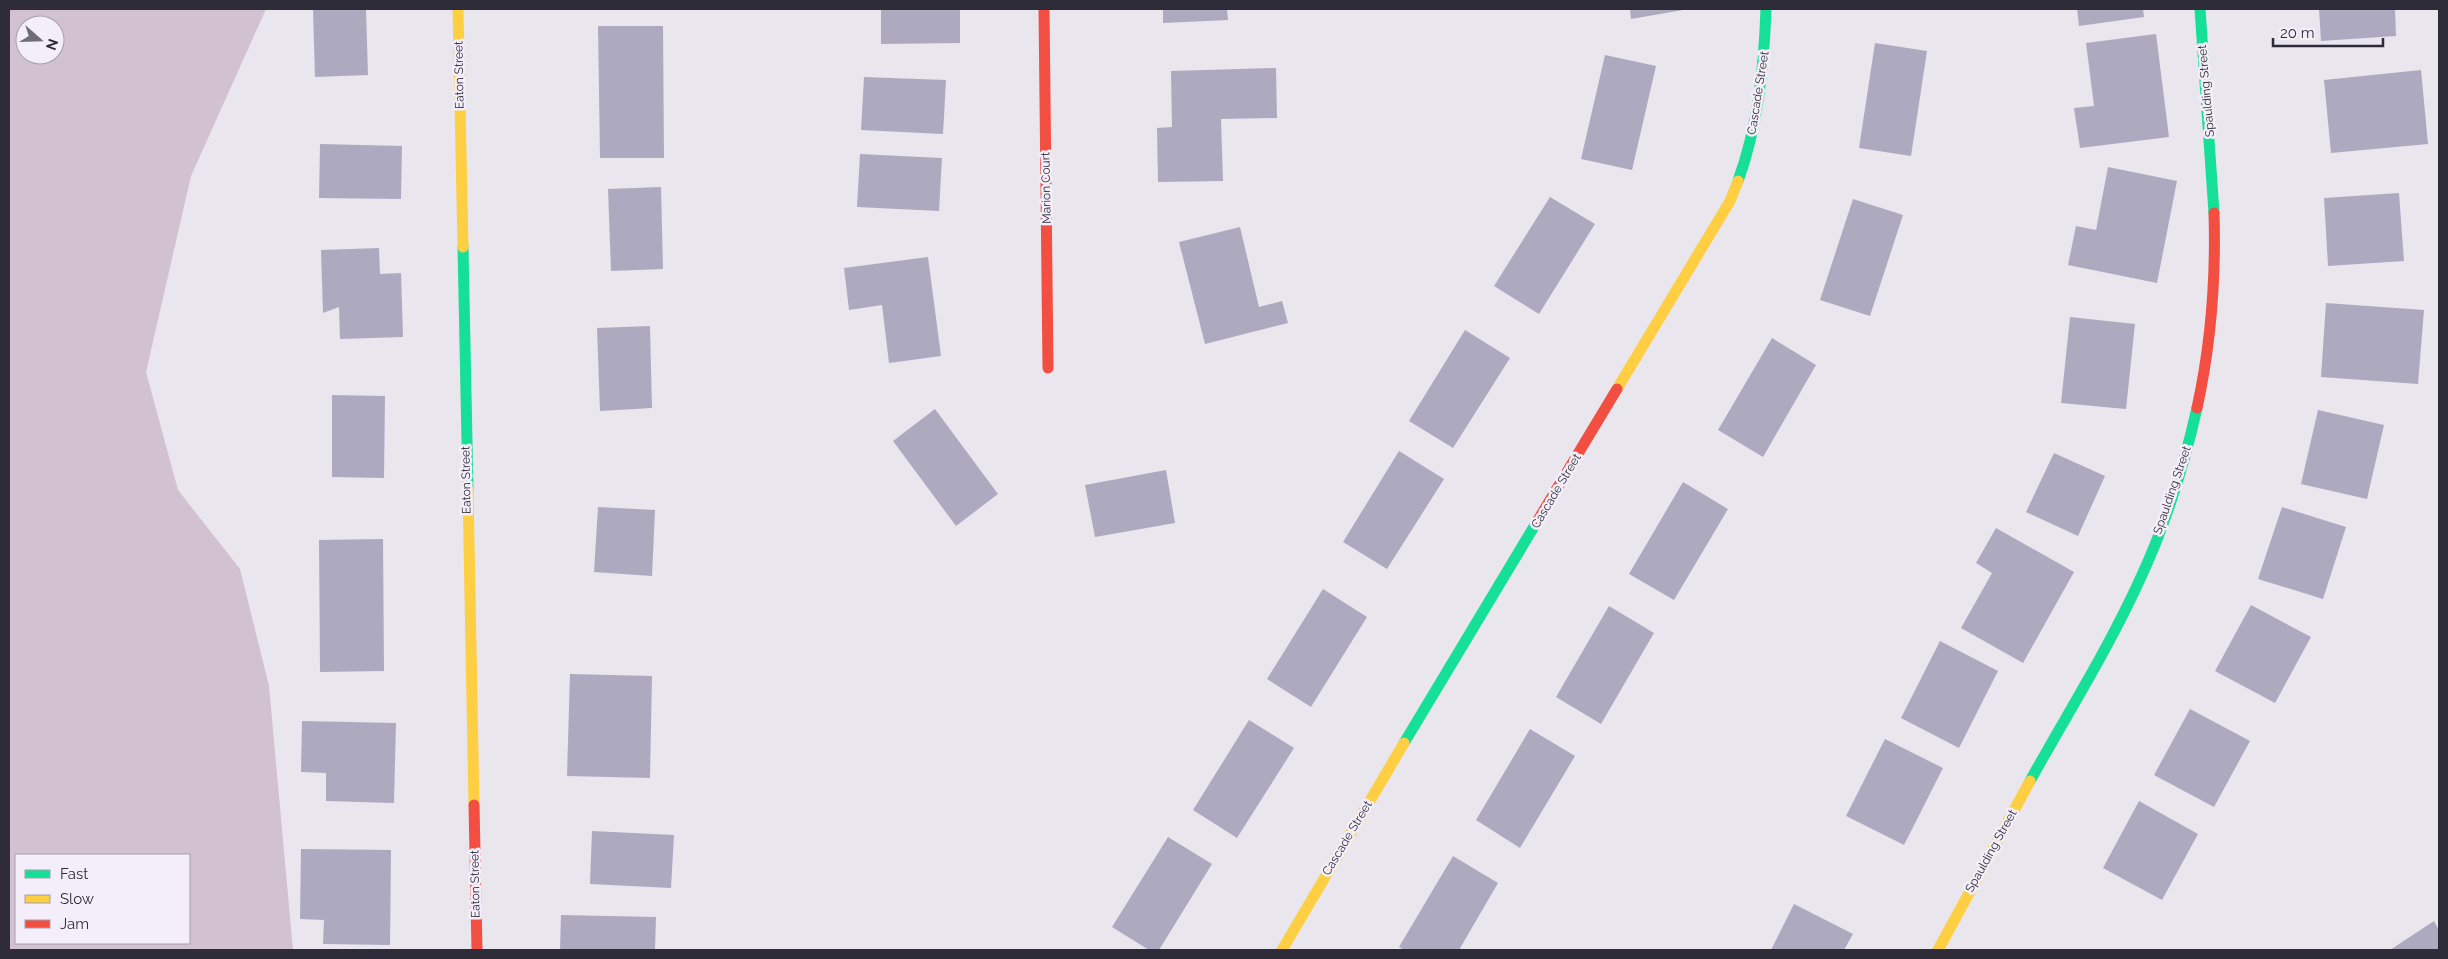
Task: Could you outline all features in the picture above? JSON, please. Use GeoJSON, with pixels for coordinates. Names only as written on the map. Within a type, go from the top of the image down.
{"type":"FeatureCollection","features":[{"type":"Feature","properties":{"kind":"street","name":"Eaton Street"},"geometry":{"type":"LineString","coordinates":[[458,9],[476,950]]}},
{"type":"Feature","properties":{"kind":"street","name":"Marion Court"},"geometry":{"type":"LineString","coordinates":[[1044,9],[1048,368]]}},
{"type":"Feature","properties":{"kind":"street","name":"Cascade Street"},"geometry":{"type":"LineString","coordinates":[[1282,950],[1314,893],[1730,201],[1754,130],[1765,55],[1766,9]]}},
{"type":"Feature","properties":{"kind":"street","name":"Spaulding Street"},"geometry":{"type":"LineString","coordinates":[[1938,950],[2128,604],[2167,512],[2189,439],[2205,365],[2213,290],[2215,189],[2200,9]]}},
{"type":"Feature","properties":{"kind":"shaded area"},"geometry":{"type":"Polygon","coordinates":[[[9,9],[266,9],[191,176],[146,372],[178,490],[240,569],[269,686],[293,950],[9,950],[9,9]]]}},
{"type":"Feature","properties":{"kind":"building"},"geometry":{"type":"Polygon","coordinates":[[[313,9],[366,9],[368,75],[315,77],[313,9]]]}},
{"type":"Feature","properties":{"kind":"building"},"geometry":{"type":"Polygon","coordinates":[[[881,9],[960,9],[960,43],[881,44],[881,9]]]}},
{"type":"Feature","properties":{"kind":"building"},"geometry":{"type":"Polygon","coordinates":[[[1163,9],[1227,9],[1228,20],[1163,23],[1163,9]]]}},
{"type":"Feature","properties":{"kind":"building"},"geometry":{"type":"Polygon","coordinates":[[[1630,9],[1683,9],[1683,10],[1631,19],[1630,9]]]}},
{"type":"Feature","properties":{"kind":"building"},"geometry":{"type":"Polygon","coordinates":[[[2077,9],[2143,9],[2144,17],[2079,26],[2077,9]]]}},
{"type":"Feature","properties":{"kind":"building"},"geometry":{"type":"Polygon","coordinates":[[[2319,9],[2395,9],[2396,36],[2321,41],[2319,9]]]}},
{"type":"Feature","properties":{"kind":"building"},"geometry":{"type":"Polygon","coordinates":[[[598,26],[663,26],[664,158],[600,158],[598,26]]]}},
{"type":"Feature","properties":{"kind":"building"},"geometry":{"type":"Polygon","coordinates":[[[2156,34],[2169,137],[2080,148],[2074,108],[2094,106],[2086,43],[2156,34]]]}},
{"type":"Feature","properties":{"kind":"building"},"geometry":{"type":"Polygon","coordinates":[[[1875,43],[1927,51],[1911,156],[1859,148],[1875,43]]]}},
{"type":"Feature","properties":{"kind":"building"},"geometry":{"type":"Polygon","coordinates":[[[1605,55],[1656,66],[1632,170],[1581,159],[1605,55]]]}},
{"type":"Feature","properties":{"kind":"building"},"geometry":{"type":"Polygon","coordinates":[[[1276,68],[1277,118],[1221,119],[1223,181],[1158,182],[1157,128],[1172,127],[1171,71],[1276,68]]]}},
{"type":"Feature","properties":{"kind":"building"},"geometry":{"type":"Polygon","coordinates":[[[2421,70],[2428,144],[2331,153],[2324,80],[2421,70]]]}},
{"type":"Feature","properties":{"kind":"building"},"geometry":{"type":"Polygon","coordinates":[[[864,77],[946,80],[943,134],[861,130],[864,77]]]}},
{"type":"Feature","properties":{"kind":"building"},"geometry":{"type":"Polygon","coordinates":[[[320,144],[402,146],[401,199],[319,198],[320,144]]]}},
{"type":"Feature","properties":{"kind":"building"},"geometry":{"type":"Polygon","coordinates":[[[860,154],[942,158],[939,211],[857,207],[860,154]]]}},
{"type":"Feature","properties":{"kind":"building"},"geometry":{"type":"Polygon","coordinates":[[[2108,167],[2177,181],[2157,283],[2068,265],[2076,226],[2096,230],[2108,167]]]}},
{"type":"Feature","properties":{"kind":"building"},"geometry":{"type":"Polygon","coordinates":[[[661,187],[663,269],[611,271],[608,189],[661,187]]]}},
{"type":"Feature","properties":{"kind":"building"},"geometry":{"type":"Polygon","coordinates":[[[2399,193],[2404,261],[2328,266],[2324,198],[2399,193]]]}},
{"type":"Feature","properties":{"kind":"building"},"geometry":{"type":"Polygon","coordinates":[[[1550,197],[1595,224],[1539,314],[1494,286],[1550,197]]]}},
{"type":"Feature","properties":{"kind":"building"},"geometry":{"type":"Polygon","coordinates":[[[1853,199],[1903,215],[1870,316],[1820,300],[1853,199]]]}},
{"type":"Feature","properties":{"kind":"building"},"geometry":{"type":"Polygon","coordinates":[[[1240,227],[1259,307],[1282,301],[1288,323],[1205,344],[1179,242],[1240,227]]]}},
{"type":"Feature","properties":{"kind":"building"},"geometry":{"type":"Polygon","coordinates":[[[379,248],[380,274],[401,273],[403,337],[340,339],[339,307],[323,313],[321,250],[379,248]]]}},
{"type":"Feature","properties":{"kind":"building"},"geometry":{"type":"Polygon","coordinates":[[[928,257],[941,356],[889,363],[882,305],[849,310],[844,268],[928,257]]]}},
{"type":"Feature","properties":{"kind":"building"},"geometry":{"type":"Polygon","coordinates":[[[2326,303],[2424,310],[2418,384],[2321,377],[2326,303]]]}},
{"type":"Feature","properties":{"kind":"building"},"geometry":{"type":"Polygon","coordinates":[[[2070,317],[2135,324],[2126,409],[2061,403],[2070,317]]]}},
{"type":"Feature","properties":{"kind":"building"},"geometry":{"type":"Polygon","coordinates":[[[650,326],[652,408],[600,411],[597,328],[650,326]]]}},
{"type":"Feature","properties":{"kind":"building"},"geometry":{"type":"Polygon","coordinates":[[[1465,330],[1510,358],[1453,448],[1409,421],[1465,330]]]}},
{"type":"Feature","properties":{"kind":"building"},"geometry":{"type":"Polygon","coordinates":[[[1772,338],[1816,365],[1763,457],[1718,430],[1772,338]]]}},
{"type":"Feature","properties":{"kind":"building"},"geometry":{"type":"Polygon","coordinates":[[[332,395],[385,396],[384,478],[332,477],[332,395]]]}},
{"type":"Feature","properties":{"kind":"building"},"geometry":{"type":"Polygon","coordinates":[[[935,409],[998,494],[956,526],[893,441],[935,409]]]}},
{"type":"Feature","properties":{"kind":"building"},"geometry":{"type":"Polygon","coordinates":[[[2318,410],[2384,425],[2367,499],[2301,484],[2318,410]]]}},
{"type":"Feature","properties":{"kind":"building"},"geometry":{"type":"Polygon","coordinates":[[[1399,451],[1444,479],[1387,569],[1343,542],[1399,451]]]}},
{"type":"Feature","properties":{"kind":"building"},"geometry":{"type":"Polygon","coordinates":[[[2054,453],[2105,476],[2078,536],[2026,512],[2054,453]]]}},
{"type":"Feature","properties":{"kind":"building"},"geometry":{"type":"Polygon","coordinates":[[[1166,470],[1175,523],[1095,537],[1085,485],[1166,470]]]}},
{"type":"Feature","properties":{"kind":"building"},"geometry":{"type":"Polygon","coordinates":[[[1683,482],[1728,509],[1674,600],[1629,574],[1683,482]]]}},
{"type":"Feature","properties":{"kind":"building"},"geometry":{"type":"Polygon","coordinates":[[[598,507],[655,510],[652,576],[594,572],[598,507]]]}},
{"type":"Feature","properties":{"kind":"building"},"geometry":{"type":"Polygon","coordinates":[[[2282,507],[2346,527],[2323,599],[2258,579],[2282,507]]]}},
{"type":"Feature","properties":{"kind":"building"},"geometry":{"type":"Polygon","coordinates":[[[1996,528],[2074,572],[2023,663],[1961,628],[1992,573],[1976,563],[1996,528]]]}},
{"type":"Feature","properties":{"kind":"building"},"geometry":{"type":"Polygon","coordinates":[[[383,539],[384,671],[320,672],[319,540],[383,539]]]}},
{"type":"Feature","properties":{"kind":"building"},"geometry":{"type":"Polygon","coordinates":[[[1323,589],[1367,617],[1311,707],[1267,679],[1323,589]]]}},
{"type":"Feature","properties":{"kind":"building"},"geometry":{"type":"Polygon","coordinates":[[[2251,605],[2311,637],[2275,703],[2215,671],[2251,605]]]}},
{"type":"Feature","properties":{"kind":"building"},"geometry":{"type":"Polygon","coordinates":[[[1609,606],[1654,633],[1601,724],[1556,697],[1609,606]]]}},
{"type":"Feature","properties":{"kind":"building"},"geometry":{"type":"Polygon","coordinates":[[[1940,641],[1998,671],[1959,748],[1901,718],[1940,641]]]}},
{"type":"Feature","properties":{"kind":"building"},"geometry":{"type":"Polygon","coordinates":[[[570,674],[652,676],[650,778],[567,776],[570,674]]]}},
{"type":"Feature","properties":{"kind":"building"},"geometry":{"type":"Polygon","coordinates":[[[2190,709],[2250,741],[2214,807],[2154,775],[2190,709]]]}},
{"type":"Feature","properties":{"kind":"building"},"geometry":{"type":"Polygon","coordinates":[[[1249,720],[1294,748],[1237,838],[1193,810],[1249,720]]]}},
{"type":"Feature","properties":{"kind":"building"},"geometry":{"type":"Polygon","coordinates":[[[302,721],[396,723],[394,803],[326,801],[326,773],[301,772],[302,721]]]}},
{"type":"Feature","properties":{"kind":"building"},"geometry":{"type":"Polygon","coordinates":[[[1530,729],[1575,756],[1520,848],[1476,820],[1530,729]]]}},
{"type":"Feature","properties":{"kind":"building"},"geometry":{"type":"Polygon","coordinates":[[[1885,739],[1943,768],[1904,845],[1846,816],[1885,739]]]}},
{"type":"Feature","properties":{"kind":"building"},"geometry":{"type":"Polygon","coordinates":[[[2139,801],[2198,834],[2162,900],[2103,868],[2139,801]]]}},
{"type":"Feature","properties":{"kind":"building"},"geometry":{"type":"Polygon","coordinates":[[[592,831],[674,835],[671,888],[590,884],[592,831]]]}},
{"type":"Feature","properties":{"kind":"building"},"geometry":{"type":"Polygon","coordinates":[[[1168,837],[1212,864],[1159,950],[1149,950],[1112,927],[1168,837]]]}},
{"type":"Feature","properties":{"kind":"building"},"geometry":{"type":"Polygon","coordinates":[[[301,849],[391,850],[390,945],[323,944],[324,920],[300,919],[301,849]]]}},
{"type":"Feature","properties":{"kind":"building"},"geometry":{"type":"Polygon","coordinates":[[[1453,856],[1498,883],[1459,950],[1404,950],[1399,947],[1453,856]]]}},
{"type":"Feature","properties":{"kind":"building"},"geometry":{"type":"Polygon","coordinates":[[[1794,904],[1853,934],[1844,950],[1771,950],[1794,904]]]}},
{"type":"Feature","properties":{"kind":"building"},"geometry":{"type":"Polygon","coordinates":[[[561,915],[656,917],[655,950],[560,950],[561,915]]]}},
{"type":"Feature","properties":{"kind":"building"},"geometry":{"type":"Polygon","coordinates":[[[2434,921],[2439,930],[2439,950],[2390,950],[2434,921]]]}},
{"type":"Feature","properties":{"kind":"traffic: fast"},"geometry":{"type":"LineString","coordinates":[[1738,181],[1751,139],[1759,96],[1764,53],[1766,9]]}},
{"type":"Feature","properties":{"kind":"traffic: fast"},"geometry":{"type":"LineString","coordinates":[[2200,9],[2214,213]]}},
{"type":"Feature","properties":{"kind":"traffic: fast"},"geometry":{"type":"LineString","coordinates":[[463,247],[468,490]]}},
{"type":"Feature","properties":{"kind":"traffic: fast"},"geometry":{"type":"LineString","coordinates":[[2030,781],[2102,655],[2141,577],[2174,494],[2197,408]]}},
{"type":"Feature","properties":{"kind":"traffic: fast"},"geometry":{"type":"LineString","coordinates":[[1404,743],[1538,520]]}},
{"type":"Feature","properties":{"kind":"traffic: slow"},"geometry":{"type":"LineString","coordinates":[[458,9],[463,247]]}},
{"type":"Feature","properties":{"kind":"traffic: slow"},"geometry":{"type":"LineString","coordinates":[[1617,389],[1730,201],[1738,181]]}},
{"type":"Feature","properties":{"kind":"traffic: slow"},"geometry":{"type":"LineString","coordinates":[[468,490],[474,805]]}},
{"type":"Feature","properties":{"kind":"traffic: slow"},"geometry":{"type":"LineString","coordinates":[[1282,950],[1404,743]]}},
{"type":"Feature","properties":{"kind":"traffic: slow"},"geometry":{"type":"LineString","coordinates":[[1938,950],[2030,781]]}},
{"type":"Feature","properties":{"kind":"traffic: jam"},"geometry":{"type":"LineString","coordinates":[[1044,9],[1048,368]]}},
{"type":"Feature","properties":{"kind":"traffic: jam"},"geometry":{"type":"LineString","coordinates":[[2197,408],[2206,360],[2212,311],[2214,213]]}},
{"type":"Feature","properties":{"kind":"traffic: jam"},"geometry":{"type":"LineString","coordinates":[[1538,520],[1617,389]]}},
{"type":"Feature","properties":{"kind":"traffic: jam"},"geometry":{"type":"LineString","coordinates":[[474,805],[477,950]]}}]}
